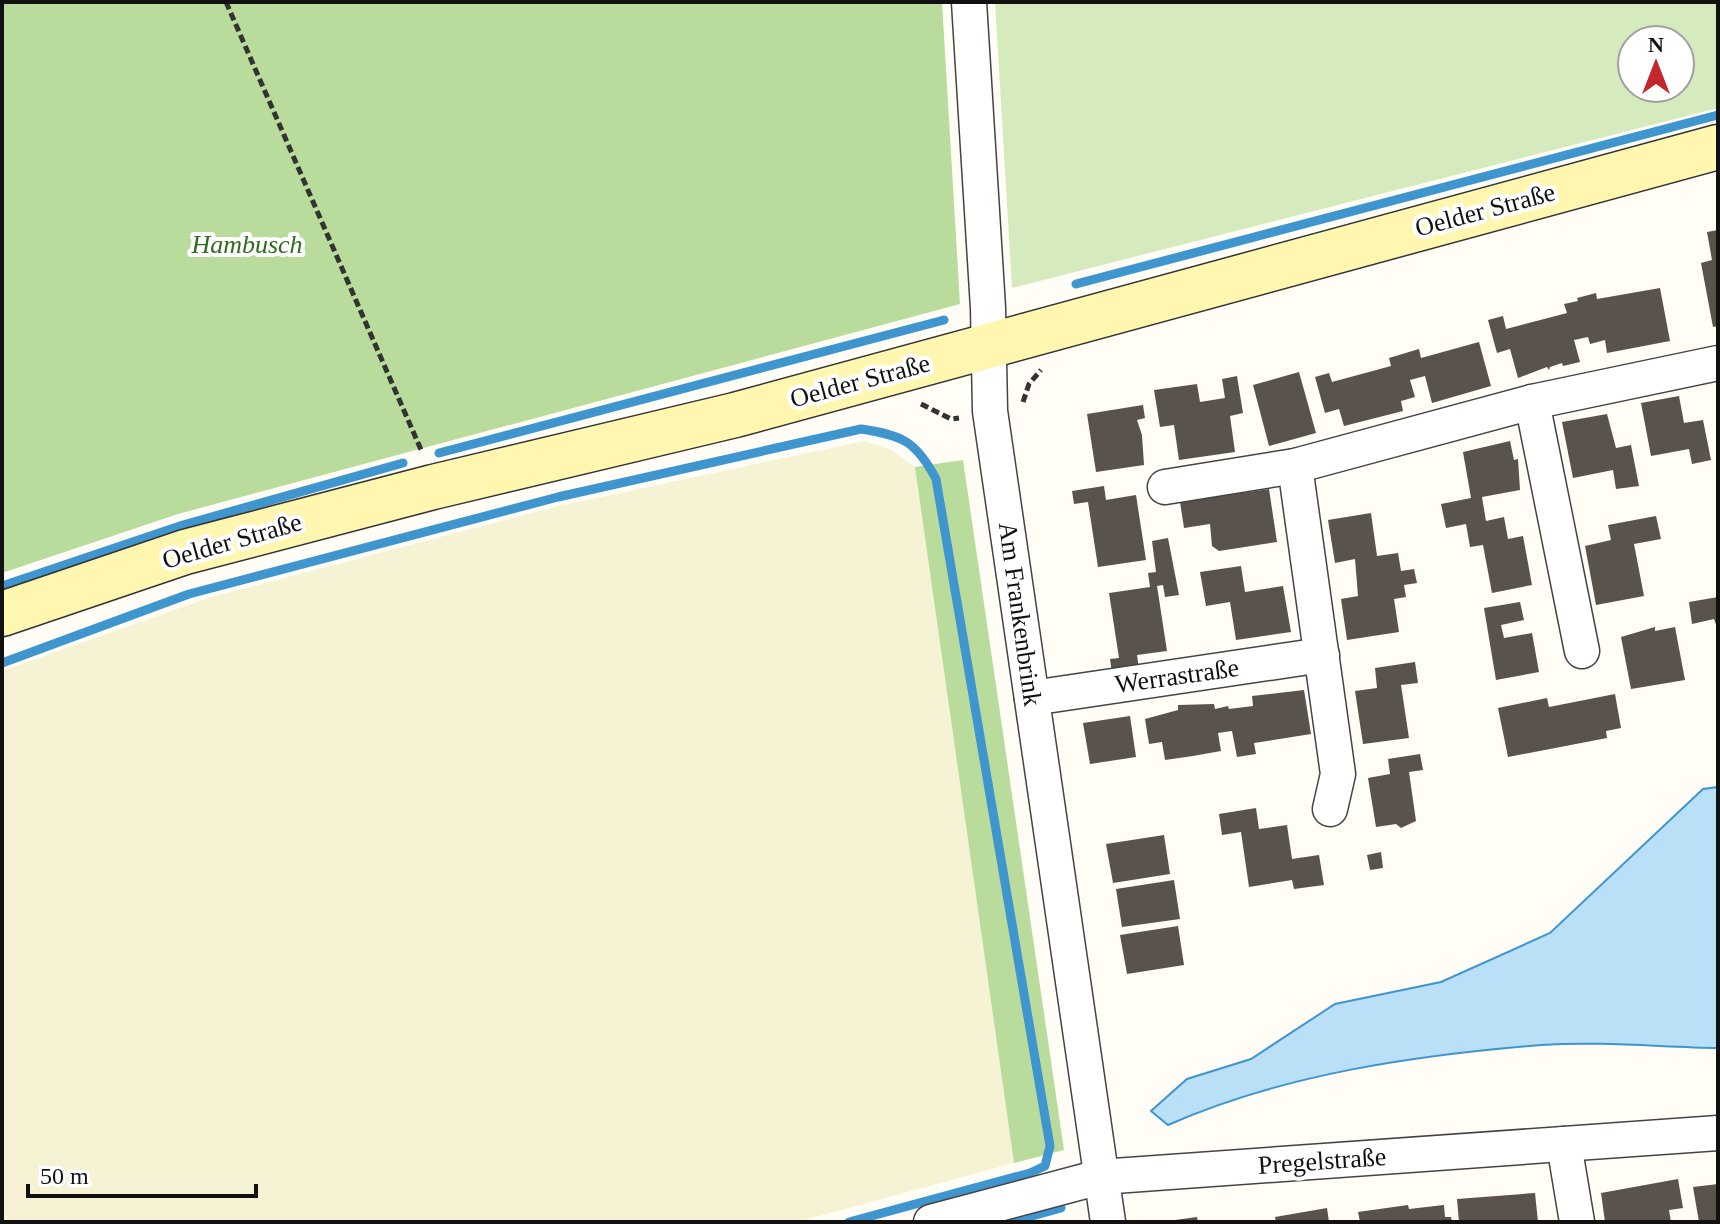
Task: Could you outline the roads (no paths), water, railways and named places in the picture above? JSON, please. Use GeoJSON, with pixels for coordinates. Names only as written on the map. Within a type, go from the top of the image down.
{"type":"FeatureCollection","features":[{"type":"Feature","properties":{"kind":"street","name":"Am Frankenbrink"},"geometry":{"type":"LineString","coordinates":[[969,2],[990,411],[1108,1222]]}},
{"type":"Feature","properties":{"kind":"street","name":"Oelder Straße"},"geometry":{"type":"LineString","coordinates":[[2,614],[185,552],[433,487],[735,415],[1718,147]]}},
{"type":"Feature","properties":{"kind":"street"},"geometry":{"type":"LineString","coordinates":[[1165,487],[1295,466],[1532,402],[1718,363]]}},
{"type":"Feature","properties":{"kind":"street"},"geometry":{"type":"LineString","coordinates":[[1532,402],[1582,651]]}},
{"type":"Feature","properties":{"kind":"street"},"geometry":{"type":"LineString","coordinates":[[1295,466],[1338,774],[1330,809]]}},
{"type":"Feature","properties":{"kind":"street","name":"Werrastraße"},"geometry":{"type":"LineString","coordinates":[[1032,698],[1322,655]]}},
{"type":"Feature","properties":{"kind":"street","name":"Pregelstraße"},"geometry":{"type":"LineString","coordinates":[[931,1222],[1100,1177],[1718,1133]]}},
{"type":"Feature","properties":{"kind":"street"},"geometry":{"type":"LineString","coordinates":[[1564,1144],[1577,1222]]}},
{"type":"Feature","properties":{"kind":"water"},"geometry":{"type":"Polygon","coordinates":[[[1718,787],[1718,1048],[1585,1044],[1494,1049],[1399,1061],[1304,1080],[1257,1092],[1168,1125],[1151,1111],[1187,1079],[1251,1059],[1335,1004],[1441,982],[1550,933],[1703,789],[1718,787]]]}},
{"type":"Feature","properties":{"kind":"waterway"},"geometry":{"type":"LineString","coordinates":[[1076,284],[1718,115]]}},
{"type":"Feature","properties":{"kind":"waterway"},"geometry":{"type":"LineString","coordinates":[[439,453],[944,320]]}},
{"type":"Feature","properties":{"kind":"waterway"},"geometry":{"type":"LineString","coordinates":[[2,663],[189,594],[558,497],[861,429],[887,434],[906,442],[922,456],[936,479],[1050,1146],[1045,1166],[1030,1173],[849,1222]]}},
{"type":"Feature","properties":{"kind":"waterway"},"geometry":{"type":"LineString","coordinates":[[2,586],[183,525],[403,463]]}},
{"type":"Feature","properties":{"kind":"waterway"},"geometry":{"type":"LineString","coordinates":[[1010,1222],[1061,1208]]}},
{"type":"Feature","properties":{"kind":"park label","name":"Hambusch"},"geometry":{"type":"Point","coordinates":[247,244]}}]}
